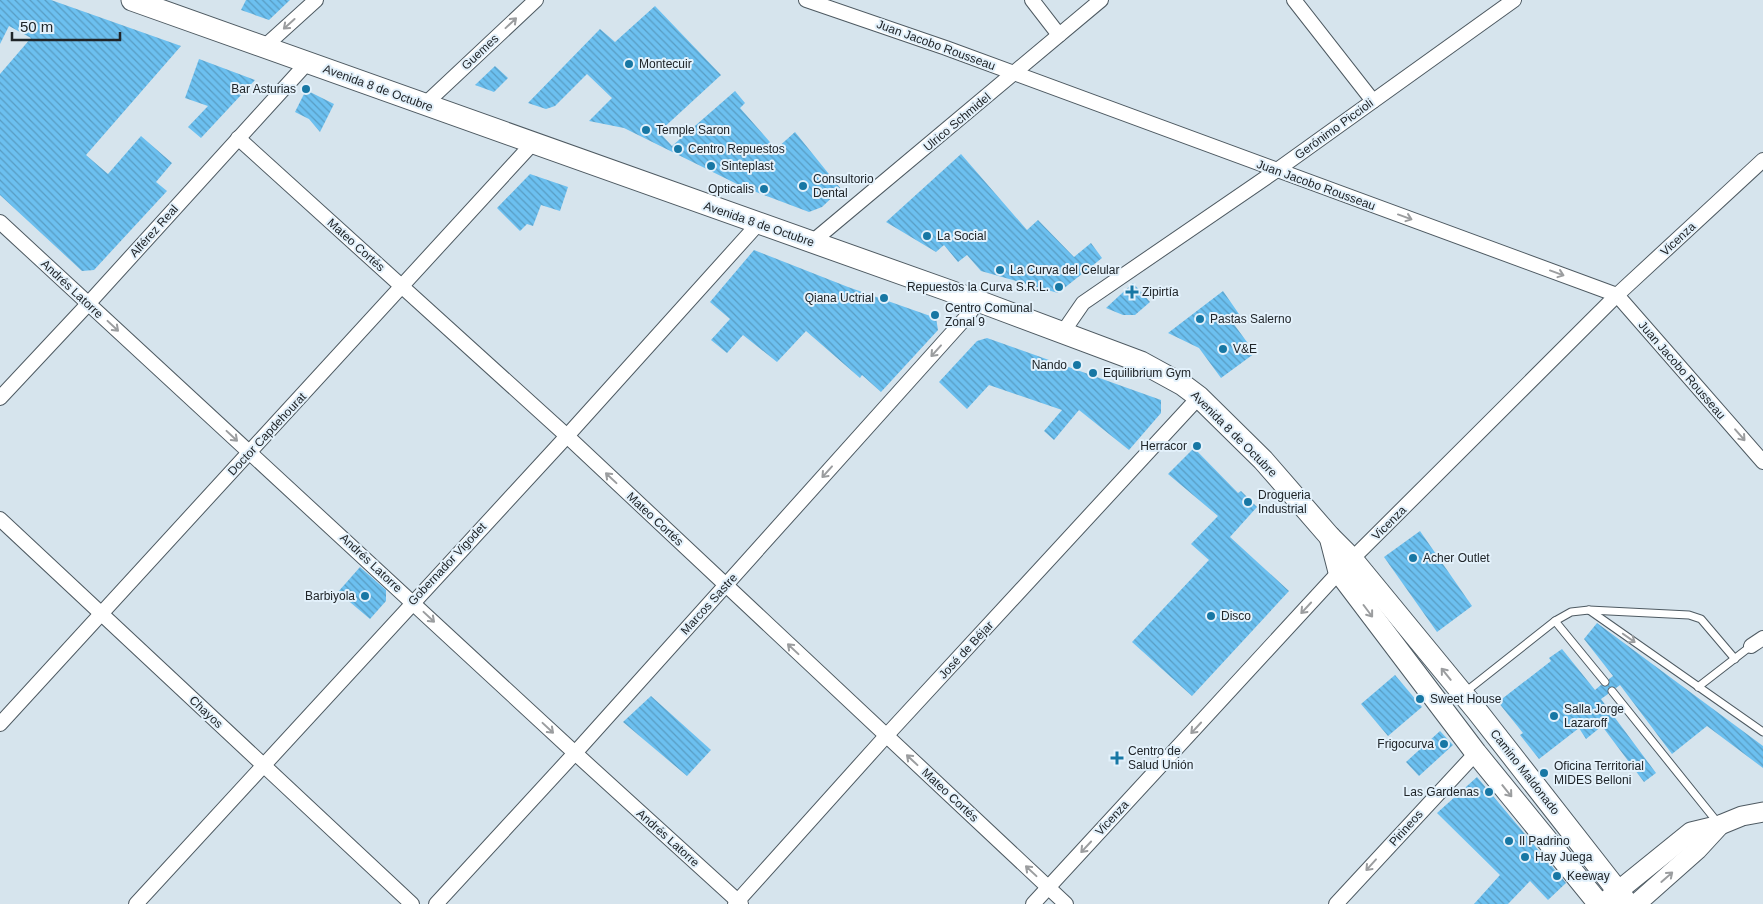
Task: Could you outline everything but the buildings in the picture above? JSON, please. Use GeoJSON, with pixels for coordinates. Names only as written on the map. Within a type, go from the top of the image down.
{"type":"FeatureCollection","features":[{"type":"Feature","properties":{"kind":"main road","name":"Avenida 8 de Octubre"},"geometry":{"type":"LineString","coordinates":[[132,0],[978,301],[1063,332],[1161,372],[1199,398],[1263,460],[1330,537],[1346,565],[1476,753]]}},
{"type":"Feature","properties":{"kind":"main road","name":"Avenida 8 de Octubre"},"geometry":{"type":"LineString","coordinates":[[1346,565],[1477,711]]}},
{"type":"Feature","properties":{"kind":"main road","name":"Camino Maldonado"},"geometry":{"type":"LineString","coordinates":[[1477,711],[1623,897]]}},
{"type":"Feature","properties":{"kind":"main road","name":"Camino Maldonado"},"geometry":{"type":"LineString","coordinates":[[1476,753],[1601,904]]}},
{"type":"Feature","properties":{"kind":"main road"},"geometry":{"type":"LineString","coordinates":[[1601,904],[1623,897],[1691,832],[1720,825],[1742,816],[1763,812]]}},
{"type":"Feature","properties":{"kind":"main road"},"geometry":{"type":"LineString","coordinates":[[1636,904],[1697,850],[1720,825]]}},
{"type":"Feature","properties":{"kind":"street"},"geometry":{"type":"LineString","coordinates":[[263,48],[316,0]]}},
{"type":"Feature","properties":{"kind":"street","name":"Guemes"},"geometry":{"type":"LineString","coordinates":[[424,105],[536,0]]}},
{"type":"Feature","properties":{"kind":"street","name":"Juan Jacobo Rousseau"},"geometry":{"type":"LineString","coordinates":[[806,0],[1618,295],[1763,462]]}},
{"type":"Feature","properties":{"kind":"street"},"geometry":{"type":"LineString","coordinates":[[1032,0],[1059,35]]}},
{"type":"Feature","properties":{"kind":"street","name":"Ulrico Schmidel"},"geometry":{"type":"LineString","coordinates":[[812,242],[1101,0]]}},
{"type":"Feature","properties":{"kind":"street"},"geometry":{"type":"LineString","coordinates":[[1294,0],[1373,101]]}},
{"type":"Feature","properties":{"kind":"street","name":"Gerónimo Piccioli"},"geometry":{"type":"LineString","coordinates":[[1063,332],[1083,303],[1277,170],[1514,0]]}},
{"type":"Feature","properties":{"kind":"street","name":"Alférez Real"},"geometry":{"type":"LineString","coordinates":[[0,398],[307,63]]}},
{"type":"Feature","properties":{"kind":"street","name":"Mateo Cortés"},"geometry":{"type":"LineString","coordinates":[[238,138],[567,436],[1066,904]]}},
{"type":"Feature","properties":{"kind":"street","name":"Doctor Capdehourat"},"geometry":{"type":"LineString","coordinates":[[0,724],[533,143]]}},
{"type":"Feature","properties":{"kind":"street","name":"Vicenza"},"geometry":{"type":"LineString","coordinates":[[1033,904],[1346,565],[1618,295],[1763,160]]}},
{"type":"Feature","properties":{"kind":"street","name":"Andrés Latorre"},"geometry":{"type":"LineString","coordinates":[[0,222],[738,903]]}},
{"type":"Feature","properties":{"kind":"street","name":"Gobernador Vigodet"},"geometry":{"type":"LineString","coordinates":[[136,904],[412,601],[567,436],[758,224]]}},
{"type":"Feature","properties":{"kind":"street","name":"Marcos Sastre"},"geometry":{"type":"LineString","coordinates":[[436,904],[575,754],[962,322],[978,301]]}},
{"type":"Feature","properties":{"kind":"street","name":"José de Béjar"},"geometry":{"type":"LineString","coordinates":[[738,903],[886,736],[1199,398]]}},
{"type":"Feature","properties":{"kind":"street","name":"Chayos"},"geometry":{"type":"LineString","coordinates":[[0,520],[412,904]]}},
{"type":"Feature","properties":{"kind":"street"},"geometry":{"type":"LineString","coordinates":[[1751,646],[1763,638]]}},
{"type":"Feature","properties":{"kind":"street","name":"Pirineos"},"geometry":{"type":"LineString","coordinates":[[1336,904],[1476,753]]}},
{"type":"Feature","properties":{"kind":"lane"},"geometry":{"type":"LineString","coordinates":[[1462,694],[1555,621],[1571,612],[1589,610],[1689,615],[1701,619],[1735,659]]}},
{"type":"Feature","properties":{"kind":"lane"},"geometry":{"type":"LineString","coordinates":[[1589,610],[1763,732]]}},
{"type":"Feature","properties":{"kind":"lane"},"geometry":{"type":"LineString","coordinates":[[1555,621],[1605,682]]}},
{"type":"Feature","properties":{"kind":"lane"},"geometry":{"type":"LineString","coordinates":[[1698,686],[1751,646]]}},
{"type":"Feature","properties":{"kind":"lane"},"geometry":{"type":"LineString","coordinates":[[1612,691],[1720,825]]}},
{"type":"Feature","properties":{"kind":"place","name":"Montecuir"},"geometry":{"type":"Point","coordinates":[629,64]}},
{"type":"Feature","properties":{"kind":"place","name":"Bar Asturias"},"geometry":{"type":"Point","coordinates":[306,89]}},
{"type":"Feature","properties":{"kind":"place","name":"Temple Saron"},"geometry":{"type":"Point","coordinates":[646,130]}},
{"type":"Feature","properties":{"kind":"place","name":"Centro Repuestos"},"geometry":{"type":"Point","coordinates":[678,149]}},
{"type":"Feature","properties":{"kind":"place","name":"Sinteplast"},"geometry":{"type":"Point","coordinates":[711,166]}},
{"type":"Feature","properties":{"kind":"place","name":"Consultorio Dental"},"geometry":{"type":"Point","coordinates":[803,186]}},
{"type":"Feature","properties":{"kind":"place","name":"Opticalis"},"geometry":{"type":"Point","coordinates":[764,189]}},
{"type":"Feature","properties":{"kind":"place","name":"La Social"},"geometry":{"type":"Point","coordinates":[927,236]}},
{"type":"Feature","properties":{"kind":"place","name":"La Curva del Celular"},"geometry":{"type":"Point","coordinates":[1000,270]}},
{"type":"Feature","properties":{"kind":"place","name":"Repuestos la Curva S.R.L."},"geometry":{"type":"Point","coordinates":[1059,287]}},
{"type":"Feature","properties":{"kind":"place","name":"Zipirtía"},"geometry":{"type":"Point","coordinates":[1132,292]}},
{"type":"Feature","properties":{"kind":"place","name":"Qiana Uctrial"},"geometry":{"type":"Point","coordinates":[884,298]}},
{"type":"Feature","properties":{"kind":"place","name":"Centro Comunal Zonal 9"},"geometry":{"type":"Point","coordinates":[935,315]}},
{"type":"Feature","properties":{"kind":"place","name":"Pastas Salerno"},"geometry":{"type":"Point","coordinates":[1200,319]}},
{"type":"Feature","properties":{"kind":"place","name":"V&E"},"geometry":{"type":"Point","coordinates":[1223,349]}},
{"type":"Feature","properties":{"kind":"place","name":"Nando"},"geometry":{"type":"Point","coordinates":[1077,365]}},
{"type":"Feature","properties":{"kind":"place","name":"Equilibrium Gym"},"geometry":{"type":"Point","coordinates":[1093,373]}},
{"type":"Feature","properties":{"kind":"place","name":"Herracor"},"geometry":{"type":"Point","coordinates":[1197,446]}},
{"type":"Feature","properties":{"kind":"place","name":"Drogueria Industrial"},"geometry":{"type":"Point","coordinates":[1248,502]}},
{"type":"Feature","properties":{"kind":"place","name":"Acher Outlet"},"geometry":{"type":"Point","coordinates":[1413,558]}},
{"type":"Feature","properties":{"kind":"place","name":"Barbiyola"},"geometry":{"type":"Point","coordinates":[365,596]}},
{"type":"Feature","properties":{"kind":"place","name":"Disco"},"geometry":{"type":"Point","coordinates":[1211,616]}},
{"type":"Feature","properties":{"kind":"place","name":"Sweet House"},"geometry":{"type":"Point","coordinates":[1420,699]}},
{"type":"Feature","properties":{"kind":"place","name":"Salla Jorge Lazaroff"},"geometry":{"type":"Point","coordinates":[1554,716]}},
{"type":"Feature","properties":{"kind":"place","name":"Frigocurva"},"geometry":{"type":"Point","coordinates":[1444,744]}},
{"type":"Feature","properties":{"kind":"place","name":"Centro de Salud Unión"},"geometry":{"type":"Point","coordinates":[1117,758]}},
{"type":"Feature","properties":{"kind":"place","name":"Oficina Territorial MIDES Belloni"},"geometry":{"type":"Point","coordinates":[1544,773]}},
{"type":"Feature","properties":{"kind":"place","name":"Las Gardenas"},"geometry":{"type":"Point","coordinates":[1489,792]}},
{"type":"Feature","properties":{"kind":"place","name":"Il Padrino"},"geometry":{"type":"Point","coordinates":[1509,841]}},
{"type":"Feature","properties":{"kind":"place","name":"Hay Juega"},"geometry":{"type":"Point","coordinates":[1525,857]}},
{"type":"Feature","properties":{"kind":"place","name":"Keeway"},"geometry":{"type":"Point","coordinates":[1557,876]}}]}
